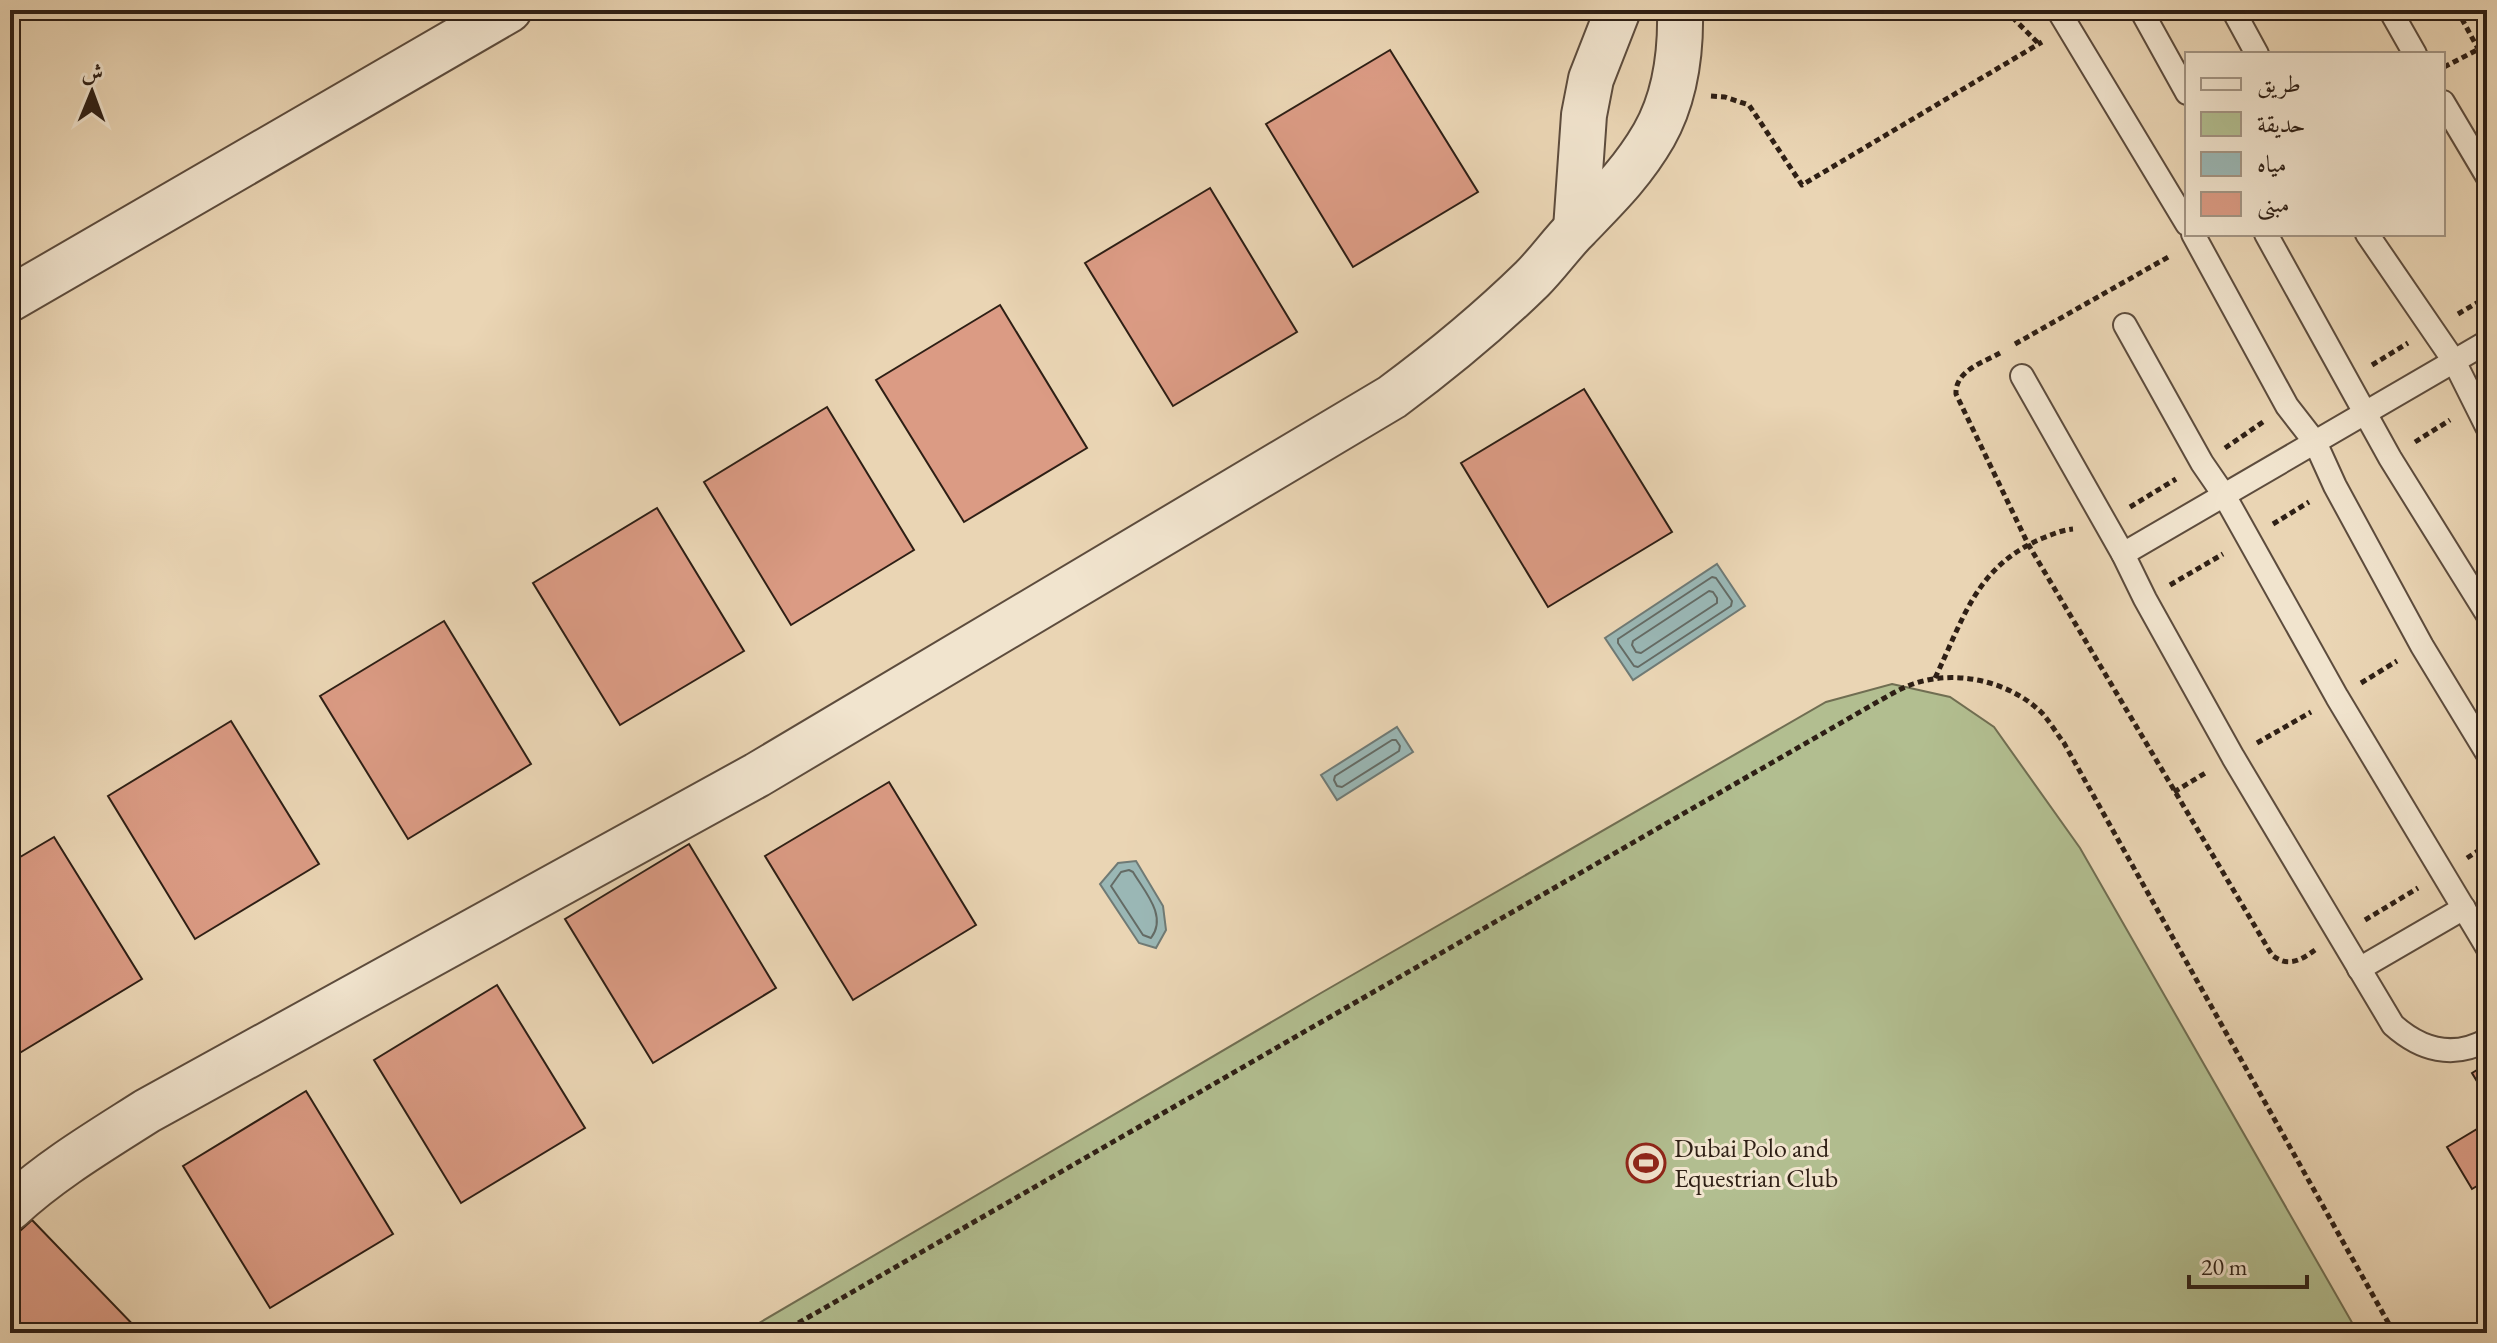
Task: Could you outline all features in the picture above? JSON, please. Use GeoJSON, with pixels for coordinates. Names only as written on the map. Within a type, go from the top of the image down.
{"type":"FeatureCollection","features":[{"type":"Feature","properties":{"kind":"street"},"geometry":{"type":"LineString","coordinates":[[10,299],[509,10]]}},
{"type":"Feature","properties":{"kind":"street"},"geometry":{"type":"LineString","coordinates":[[1576,229],[1584,115],[1591,79],[1618,10]]}},
{"type":"Feature","properties":{"kind":"street"},"geometry":{"type":"LineString","coordinates":[[10,1208],[30,1189],[85,1150],[147,1111],[757,775],[1392,397],[1443,360],[1490,320],[1611,195],[1633,166],[1656,132],[1670,92],[1678,59],[1680,10]]}},
{"type":"Feature","properties":{"kind":"lane"},"geometry":{"type":"LineString","coordinates":[[2141,10],[2185,89]]}},
{"type":"Feature","properties":{"kind":"lane"},"geometry":{"type":"LineString","coordinates":[[2233,10],[2256,52]]}},
{"type":"Feature","properties":{"kind":"lane"},"geometry":{"type":"LineString","coordinates":[[2390,10],[2414,52]]}},
{"type":"Feature","properties":{"kind":"lane"},"geometry":{"type":"LineString","coordinates":[[2062,17],[2185,221]]}},
{"type":"Feature","properties":{"kind":"lane"},"geometry":{"type":"LineString","coordinates":[[2445,105],[2487,176]]}},
{"type":"Feature","properties":{"kind":"lane"},"geometry":{"type":"LineString","coordinates":[[2194,236],[2287,406],[2315,442],[2335,486],[2422,646],[2487,753]]}},
{"type":"Feature","properties":{"kind":"lane"},"geometry":{"type":"LineString","coordinates":[[2267,236],[2390,458],[2487,614]]}},
{"type":"Feature","properties":{"kind":"lane"},"geometry":{"type":"LineString","coordinates":[[2368,236],[2454,361],[2487,427]]}},
{"type":"Feature","properties":{"kind":"lane"},"geometry":{"type":"LineString","coordinates":[[2125,325],[2337,697],[2487,947]]}},
{"type":"Feature","properties":{"kind":"lane"},"geometry":{"type":"LineString","coordinates":[[2123,554],[2487,342]]}},
{"type":"Feature","properties":{"kind":"lane"},"geometry":{"type":"LineString","coordinates":[[2022,376],[2106,522],[2233,757],[2393,1025],[2427,1048],[2447,1051],[2468,1049],[2487,1040]]}},
{"type":"Feature","properties":{"kind":"lane"},"geometry":{"type":"LineString","coordinates":[[2359,969],[2464,908]]}},
{"type":"Feature","properties":{"kind":"path"},"geometry":{"type":"LineString","coordinates":[[2005,10],[2039,44]]}},
{"type":"Feature","properties":{"kind":"path"},"geometry":{"type":"LineString","coordinates":[[2457,10],[2487,65]]}},
{"type":"Feature","properties":{"kind":"path"},"geometry":{"type":"LineString","coordinates":[[1670,92],[1725,97],[1749,105],[1802,185],[2039,44],[2062,17]]}},
{"type":"Feature","properties":{"kind":"path"},"geometry":{"type":"LineString","coordinates":[[2445,66],[2479,49]]}},
{"type":"Feature","properties":{"kind":"path"},"geometry":{"type":"LineString","coordinates":[[2390,458],[2474,404]]}},
{"type":"Feature","properties":{"kind":"path"},"geometry":{"type":"LineString","coordinates":[[1935,678],[1977,591],[1994,568],[2028,544],[2063,530],[2106,522]]}},
{"type":"Feature","properties":{"kind":"path"},"geometry":{"type":"LineString","coordinates":[[2174,792],[2422,646]]}},
{"type":"Feature","properties":{"kind":"path"},"geometry":{"type":"LineString","coordinates":[[781,1333],[1865,709],[1911,684],[1935,678],[1973,678],[2010,690],[2041,712],[2064,743],[2394,1333]]}},
{"type":"Feature","properties":{"kind":"green space","name":"Dubai Polo and Equestrian Club"},"geometry":{"type":"Polygon","coordinates":[[[1892,684],[1950,697],[1994,727],[2080,848],[2358,1333],[742,1333],[1321,993],[1826,702],[1892,684]]]}},
{"type":"Feature","properties":{"kind":"water"},"geometry":{"type":"Polygon","coordinates":[[[1717,564],[1745,606],[1633,680],[1605,638],[1717,564]]]}},
{"type":"Feature","properties":{"kind":"water"},"geometry":{"type":"Polygon","coordinates":[[[1397,727],[1413,752],[1337,800],[1321,775],[1397,727]]]}},
{"type":"Feature","properties":{"kind":"water"},"geometry":{"type":"Polygon","coordinates":[[[1136,861],[1163,906],[1166,930],[1156,948],[1139,943],[1100,884],[1118,863],[1136,861]]]}},
{"type":"Feature","properties":{"kind":"building"},"geometry":{"type":"Polygon","coordinates":[[[1390,50],[1478,192],[1353,267],[1266,124],[1390,50]]]}},
{"type":"Feature","properties":{"kind":"building"},"geometry":{"type":"Polygon","coordinates":[[[1210,188],[1297,332],[1173,406],[1085,263],[1210,188]]]}},
{"type":"Feature","properties":{"kind":"building"},"geometry":{"type":"Polygon","coordinates":[[[1000,305],[1087,448],[964,522],[876,380],[1000,305]]]}},
{"type":"Feature","properties":{"kind":"building"},"geometry":{"type":"Polygon","coordinates":[[[1584,389],[1672,532],[1548,607],[1461,463],[1584,389]]]}},
{"type":"Feature","properties":{"kind":"building"},"geometry":{"type":"Polygon","coordinates":[[[827,407],[914,550],[791,625],[704,482],[827,407]]]}},
{"type":"Feature","properties":{"kind":"building"},"geometry":{"type":"Polygon","coordinates":[[[657,508],[744,651],[620,725],[533,583],[657,508]]]}},
{"type":"Feature","properties":{"kind":"building"},"geometry":{"type":"Polygon","coordinates":[[[444,621],[531,764],[408,839],[320,696],[444,621]]]}},
{"type":"Feature","properties":{"kind":"building"},"geometry":{"type":"Polygon","coordinates":[[[231,721],[319,864],[195,939],[108,796],[231,721]]]}},
{"type":"Feature","properties":{"kind":"building"},"geometry":{"type":"Polygon","coordinates":[[[889,782],[976,925],[853,1000],[765,856],[889,782]]]}},
{"type":"Feature","properties":{"kind":"building"},"geometry":{"type":"Polygon","coordinates":[[[54,837],[142,979],[18,1054],[10,1041],[10,863],[54,837]]]}},
{"type":"Feature","properties":{"kind":"building"},"geometry":{"type":"Polygon","coordinates":[[[689,844],[776,988],[653,1063],[565,919],[689,844]]]}},
{"type":"Feature","properties":{"kind":"building"},"geometry":{"type":"Polygon","coordinates":[[[497,985],[585,1128],[461,1203],[374,1060],[497,985]]]}},
{"type":"Feature","properties":{"kind":"building"},"geometry":{"type":"Polygon","coordinates":[[[2487,1064],[2487,1098],[2472,1073],[2487,1064]]]}},
{"type":"Feature","properties":{"kind":"building"},"geometry":{"type":"Polygon","coordinates":[[[306,1091],[393,1234],[270,1308],[183,1166],[306,1091]]]}},
{"type":"Feature","properties":{"kind":"building"},"geometry":{"type":"Polygon","coordinates":[[[2487,1123],[2487,1180],[2472,1189],[2447,1147],[2487,1123]]]}},
{"type":"Feature","properties":{"kind":"building"},"geometry":{"type":"Polygon","coordinates":[[[32,1220],[141,1333],[10,1333],[10,1240],[32,1220]]]}},
{"type":"Feature","properties":{"kind":"place","name":"Dubai Polo and Equestrian Club"},"geometry":{"type":"Point","coordinates":[1646,1163]}}]}
